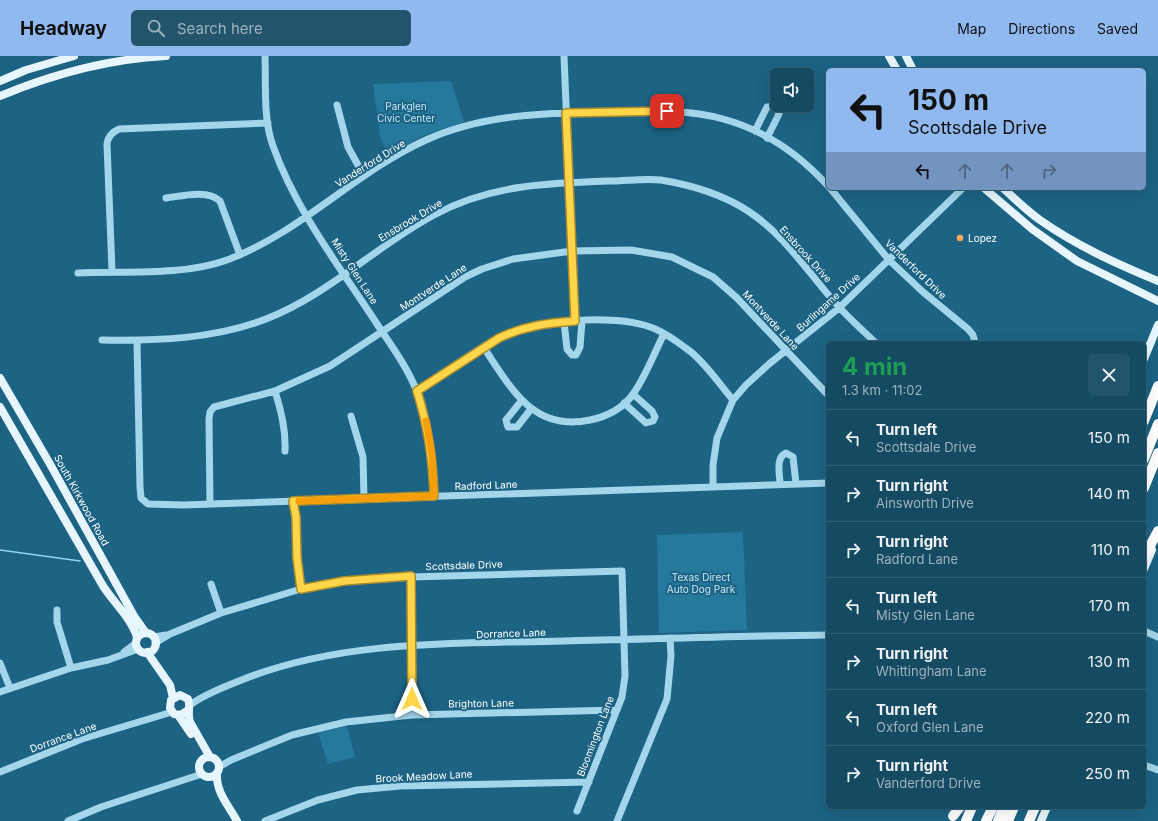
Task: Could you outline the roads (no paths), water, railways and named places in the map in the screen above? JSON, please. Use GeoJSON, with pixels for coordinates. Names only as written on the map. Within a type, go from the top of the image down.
{"type":"FeatureCollection","features":[{"type":"Feature","properties":{"kind":"highway"},"geometry":{"type":"LineString","coordinates":[[1146,416],[1158,386]]}},
{"type":"Feature","properties":{"kind":"highway"},"geometry":{"type":"LineString","coordinates":[[1146,454],[1158,424]]}},
{"type":"Feature","properties":{"kind":"highway"},"geometry":{"type":"LineString","coordinates":[[1146,483],[1158,453]]}},
{"type":"Feature","properties":{"kind":"highway"},"geometry":{"type":"LineString","coordinates":[[1146,554],[1158,531]]}},
{"type":"Feature","properties":{"kind":"highway"},"geometry":{"type":"LineString","coordinates":[[966,821],[971,809]]}},
{"type":"Feature","properties":{"kind":"highway"},"geometry":{"type":"LineString","coordinates":[[986,821],[991,809]]}},
{"type":"Feature","properties":{"kind":"highway"},"geometry":{"type":"LineString","coordinates":[[994,821],[999,809]]}},
{"type":"Feature","properties":{"kind":"highway"},"geometry":{"type":"LineString","coordinates":[[998,821],[1003,809]]}},
{"type":"Feature","properties":{"kind":"highway"},"geometry":{"type":"LineString","coordinates":[[1008,821],[1013,809]]}},
{"type":"Feature","properties":{"kind":"highway"},"geometry":{"type":"LineString","coordinates":[[1028,821],[1031,809]]}},
{"type":"Feature","properties":{"kind":"highway"},"geometry":{"type":"LineString","coordinates":[[1028,821],[1034,809]]}},
{"type":"Feature","properties":{"kind":"main road"},"geometry":{"type":"LineString","coordinates":[[0,81],[26,70],[74,56]]}},
{"type":"Feature","properties":{"kind":"main road"},"geometry":{"type":"LineString","coordinates":[[0,96],[61,73],[114,59],[166,56]]}},
{"type":"Feature","properties":{"kind":"main road"},"geometry":{"type":"LineString","coordinates":[[890,56],[896,68]]}},
{"type":"Feature","properties":{"kind":"main road"},"geometry":{"type":"LineString","coordinates":[[906,56],[913,68]]}},
{"type":"Feature","properties":{"kind":"main road"},"geometry":{"type":"LineString","coordinates":[[58,61],[61,73]]}},
{"type":"Feature","properties":{"kind":"main road"},"geometry":{"type":"LineString","coordinates":[[986,190],[1032,229],[1077,261],[1158,301]]}},
{"type":"Feature","properties":{"kind":"main road"},"geometry":{"type":"LineString","coordinates":[[1005,190],[1039,220],[1084,248],[1158,281]]}},
{"type":"Feature","properties":{"kind":"main road"},"geometry":{"type":"LineString","coordinates":[[1032,229],[1039,220]]}},
{"type":"Feature","properties":{"kind":"main road"},"geometry":{"type":"LineString","coordinates":[[1146,354],[1158,325]]}},
{"type":"Feature","properties":{"kind":"main road","name":"South Kirkwood Road"},"geometry":{"type":"LineString","coordinates":[[0,378],[79,515],[134,616],[146,633]]}},
{"type":"Feature","properties":{"kind":"main road"},"geometry":{"type":"LineString","coordinates":[[12,398],[0,406],[103,586],[114,603],[131,621],[137,643]]}},
{"type":"Feature","properties":{"kind":"main road"},"geometry":{"type":"LineString","coordinates":[[39,472],[50,464]]}},
{"type":"Feature","properties":{"kind":"main road"},"geometry":{"type":"LineString","coordinates":[[66,520],[79,515]]}},
{"type":"Feature","properties":{"kind":"main road"},"geometry":{"type":"LineString","coordinates":[[1146,564],[1158,535]]}},
{"type":"Feature","properties":{"kind":"main road"},"geometry":{"type":"LineString","coordinates":[[103,586],[115,580]]}},
{"type":"Feature","properties":{"kind":"main road"},"geometry":{"type":"LineString","coordinates":[[137,643],[146,633],[152,646],[153,663],[158,667],[170,684],[174,705],[199,745],[213,764]]}},
{"type":"Feature","properties":{"kind":"main road"},"geometry":{"type":"LineString","coordinates":[[137,643],[152,646]]}},
{"type":"Feature","properties":{"kind":"main road"},"geometry":{"type":"LineString","coordinates":[[174,705],[188,705]]}},
{"type":"Feature","properties":{"kind":"main road"},"geometry":{"type":"LineString","coordinates":[[174,705],[184,714],[188,705]]}},
{"type":"Feature","properties":{"kind":"main road"},"geometry":{"type":"LineString","coordinates":[[188,705],[190,722],[213,764],[216,782],[222,796],[237,821]]}},
{"type":"Feature","properties":{"kind":"main road"},"geometry":{"type":"LineString","coordinates":[[203,773],[213,764]]}},
{"type":"Feature","properties":{"kind":"main road"},"geometry":{"type":"LineString","coordinates":[[203,773],[213,764]]}},
{"type":"Feature","properties":{"kind":"main road"},"geometry":{"type":"LineString","coordinates":[[203,773],[231,821]]}},
{"type":"Feature","properties":{"kind":"main road"},"geometry":{"type":"LineString","coordinates":[[1041,821],[1046,809]]}},
{"type":"Feature","properties":{"kind":"street","name":"Misty Glen Lane"},"geometry":{"type":"LineString","coordinates":[[265,56],[268,124],[272,145],[306,216],[383,332],[417,391],[424,414],[432,455],[434,496]]}},
{"type":"Feature","properties":{"kind":"street"},"geometry":{"type":"LineString","coordinates":[[564,56],[572,251],[580,347],[576,355],[572,355],[567,349],[564,322]]}},
{"type":"Feature","properties":{"kind":"street"},"geometry":{"type":"LineString","coordinates":[[337,105],[348,147],[364,176]]}},
{"type":"Feature","properties":{"kind":"street"},"geometry":{"type":"LineString","coordinates":[[755,131],[767,107],[776,106],[779,114],[767,138]]}},
{"type":"Feature","properties":{"kind":"street","name":"Vanderford Drive"},"geometry":{"type":"LineString","coordinates":[[78,273],[195,268],[208,266],[240,255],[263,244],[364,176],[426,140],[471,124],[513,117],[566,113],[677,111],[724,119],[755,131],[794,154],[826,184]]}},
{"type":"Feature","properties":{"kind":"street"},"geometry":{"type":"LineString","coordinates":[[112,271],[107,141],[113,132],[119,129],[268,124]]}},
{"type":"Feature","properties":{"kind":"street","name":"Ensbrook Drive"},"geometry":{"type":"LineString","coordinates":[[102,340],[137,341],[210,334],[248,326],[307,299],[433,215],[466,200],[512,187],[570,182],[660,180],[708,190],[748,211],[782,239],[839,308],[874,341]]}},
{"type":"Feature","properties":{"kind":"street","name":"Vanderford Drive"},"geometry":{"type":"LineString","coordinates":[[831,190],[889,260],[923,292],[968,329],[974,335],[975,341]]}},
{"type":"Feature","properties":{"kind":"street","name":"Burlingame Drive"},"geometry":{"type":"LineString","coordinates":[[713,486],[713,465],[717,438],[734,400],[756,374],[786,352],[839,308],[962,190]]}},
{"type":"Feature","properties":{"kind":"street"},"geometry":{"type":"LineString","coordinates":[[166,198],[208,195],[216,197],[220,201],[240,255]]}},
{"type":"Feature","properties":{"kind":"street","name":"Montverde Lane"},"geometry":{"type":"LineString","coordinates":[[210,504],[210,414],[214,406],[275,391],[330,366],[466,277],[482,269],[513,259],[572,251],[631,250],[672,257],[713,276],[737,298],[826,393]]}},
{"type":"Feature","properties":{"kind":"street"},"geometry":{"type":"LineString","coordinates":[[417,391],[499,338],[525,327],[578,321],[622,321],[650,327],[664,334],[693,353],[734,400]]}},
{"type":"Feature","properties":{"kind":"street"},"geometry":{"type":"LineString","coordinates":[[484,348],[522,400],[531,409],[553,420],[584,421],[600,418],[624,403],[633,394],[664,334]]}},
{"type":"Feature","properties":{"kind":"street","name":"Radford Lane"},"geometry":{"type":"LineString","coordinates":[[137,341],[141,498],[145,503],[152,505],[826,483]]}},
{"type":"Feature","properties":{"kind":"street"},"geometry":{"type":"LineString","coordinates":[[275,391],[283,416],[286,436],[285,451]]}},
{"type":"Feature","properties":{"kind":"street"},"geometry":{"type":"LineString","coordinates":[[624,403],[646,423],[653,420],[655,417],[652,411],[633,394]]}},
{"type":"Feature","properties":{"kind":"street"},"geometry":{"type":"LineString","coordinates":[[522,400],[506,420],[508,428],[517,427],[531,409]]}},
{"type":"Feature","properties":{"kind":"street"},"geometry":{"type":"LineString","coordinates":[[351,416],[363,457],[364,498]]}},
{"type":"Feature","properties":{"kind":"street"},"geometry":{"type":"LineString","coordinates":[[780,484],[779,461],[782,454],[786,453],[793,457],[796,484]]}},
{"type":"Feature","properties":{"kind":"street"},"geometry":{"type":"LineString","coordinates":[[293,501],[296,517],[297,558],[301,589]]}},
{"type":"Feature","properties":{"kind":"street","name":"Scottsdale Drive"},"geometry":{"type":"LineString","coordinates":[[152,646],[170,634],[221,613],[301,589],[344,581],[411,576],[622,571]]}},
{"type":"Feature","properties":{"kind":"street","name":"Bloomington Lane"},"geometry":{"type":"LineString","coordinates":[[577,812],[622,697],[625,676],[622,571]]}},
{"type":"Feature","properties":{"kind":"street"},"geometry":{"type":"LineString","coordinates":[[411,576],[412,715]]}},
{"type":"Feature","properties":{"kind":"street"},"geometry":{"type":"LineString","coordinates":[[211,584],[221,613]]}},
{"type":"Feature","properties":{"kind":"street"},"geometry":{"type":"LineString","coordinates":[[57,610],[57,622],[71,668]]}},
{"type":"Feature","properties":{"kind":"street"},"geometry":{"type":"LineString","coordinates":[[1146,632],[1158,637]]}},
{"type":"Feature","properties":{"kind":"street","name":"Dorrance Lane"},"geometry":{"type":"LineString","coordinates":[[188,705],[201,697],[256,674],[303,660],[359,649],[412,645],[826,635]]}},
{"type":"Feature","properties":{"kind":"street"},"geometry":{"type":"LineString","coordinates":[[617,821],[667,699],[671,656],[670,638]]}},
{"type":"Feature","properties":{"kind":"street"},"geometry":{"type":"LineString","coordinates":[[0,692],[71,668],[108,660],[121,654],[137,643]]}},
{"type":"Feature","properties":{"kind":"street"},"geometry":{"type":"LineString","coordinates":[[0,663],[10,688]]}},
{"type":"Feature","properties":{"kind":"street","name":"Dorrance Lane"},"geometry":{"type":"LineString","coordinates":[[0,772],[82,739],[133,725],[157,716],[174,705]]}},
{"type":"Feature","properties":{"kind":"street","name":"Brighton Lane"},"geometry":{"type":"LineString","coordinates":[[213,764],[232,760],[292,735],[346,722],[412,715],[617,710]]}},
{"type":"Feature","properties":{"kind":"street"},"geometry":{"type":"LineString","coordinates":[[1146,766],[1158,770]]}},
{"type":"Feature","properties":{"kind":"street"},"geometry":{"type":"LineString","coordinates":[[68,821],[101,807],[203,773]]}},
{"type":"Feature","properties":{"kind":"street","name":"Brook Meadow Lane"},"geometry":{"type":"LineString","coordinates":[[265,821],[318,800],[357,790],[400,786],[589,782]]}},
{"type":"Feature","properties":{"kind":"waterway"},"geometry":{"type":"LineString","coordinates":[[0,550],[80,561]]}},
{"type":"Feature","properties":{"kind":"place","name":"Lopez"},"geometry":{"type":"Point","coordinates":[960,238]}},
{"type":"Feature","properties":{"kind":"park label","name":"Parkglen Civic Center"},"geometry":{"type":"Point","coordinates":[406,112]}},
{"type":"Feature","properties":{"kind":"park label","name":"Texas Direct Auto Dog Park"},"geometry":{"type":"Point","coordinates":[701,582]}}]}
